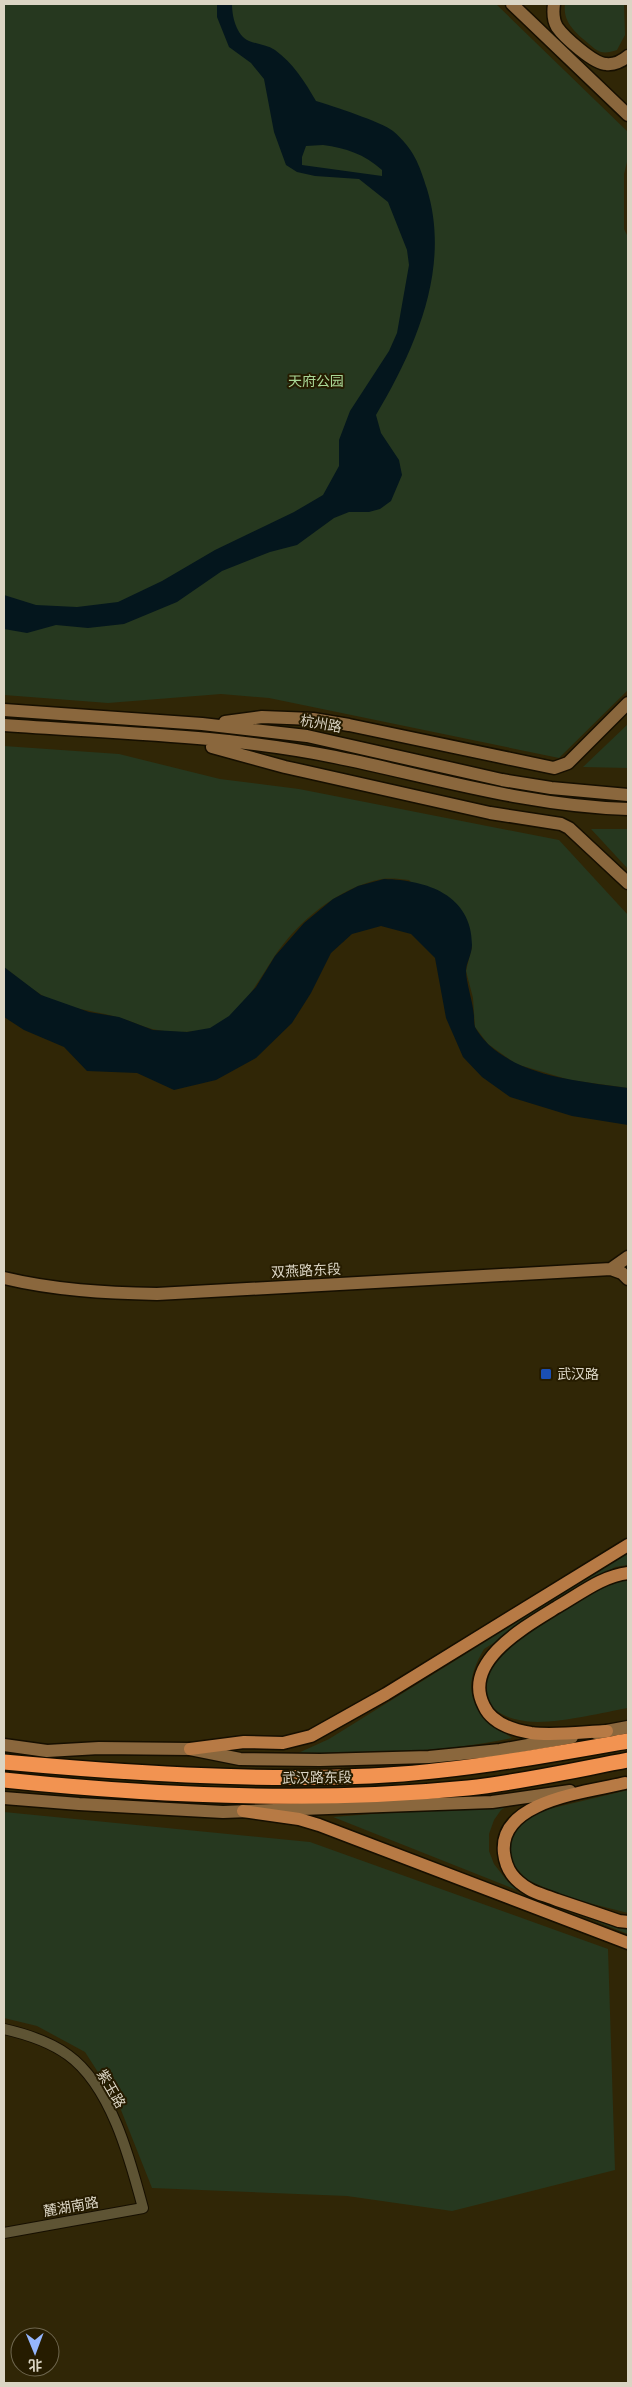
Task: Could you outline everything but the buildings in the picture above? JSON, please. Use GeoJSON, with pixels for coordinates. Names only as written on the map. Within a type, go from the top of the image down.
{"type":"FeatureCollection","features":[{"type":"Feature","properties":{"kind":"highway","name":"武汉路东段"},"geometry":{"type":"LineString","coordinates":[[4,1762],[200,1776],[371,1776],[534,1757],[628,1741]]}},
{"type":"Feature","properties":{"kind":"highway","name":"武汉路东段"},"geometry":{"type":"LineString","coordinates":[[4,1780],[198,1795],[399,1793],[469,1788],[628,1760]]}},
{"type":"Feature","properties":{"kind":"main road"},"geometry":{"type":"LineString","coordinates":[[512,4],[628,115]]}},
{"type":"Feature","properties":{"kind":"main road"},"geometry":{"type":"LineString","coordinates":[[554,4],[553,12],[556,25],[595,62],[606,64],[618,63],[628,56]]}},
{"type":"Feature","properties":{"kind":"main road"},"geometry":{"type":"LineString","coordinates":[[202,724],[262,717],[313,719],[349,724],[554,768],[568,763],[628,703]]}},
{"type":"Feature","properties":{"kind":"main road","name":"杭州路"},"geometry":{"type":"LineString","coordinates":[[4,710],[202,724],[307,736],[541,786],[628,794]]}},
{"type":"Feature","properties":{"kind":"main road"},"geometry":{"type":"LineString","coordinates":[[4,725],[183,738],[280,748],[335,757],[437,782],[551,803],[590,808],[628,809]]}},
{"type":"Feature","properties":{"kind":"main road"},"geometry":{"type":"LineString","coordinates":[[183,738],[285,767],[490,813],[561,824],[569,828],[628,883]]}},
{"type":"Feature","properties":{"kind":"main road"},"geometry":{"type":"LineString","coordinates":[[612,1269],[628,1257]]}},
{"type":"Feature","properties":{"kind":"main road"},"geometry":{"type":"LineString","coordinates":[[612,1269],[622,1273],[628,1279]]}},
{"type":"Feature","properties":{"kind":"main road","name":"双燕路东段"},"geometry":{"type":"LineString","coordinates":[[4,1278],[54,1288],[106,1293],[157,1294],[612,1269]]}},
{"type":"Feature","properties":{"kind":"main road"},"geometry":{"type":"LineString","coordinates":[[4,1745],[46,1751],[190,1749],[244,1742],[283,1743],[311,1736],[386,1694],[628,1545]]}},
{"type":"Feature","properties":{"kind":"main road"},"geometry":{"type":"LineString","coordinates":[[607,1731],[532,1733],[512,1728],[496,1722],[487,1713],[480,1699],[479,1686],[482,1672],[501,1646],[601,1581],[616,1574],[628,1573]]}},
{"type":"Feature","properties":{"kind":"main road"},"geometry":{"type":"LineString","coordinates":[[190,1749],[240,1759],[320,1760],[430,1757],[500,1750],[628,1727]]}},
{"type":"Feature","properties":{"kind":"main road"},"geometry":{"type":"LineString","coordinates":[[4,1798],[162,1810],[243,1811],[492,1802],[627,1783]]}},
{"type":"Feature","properties":{"kind":"main road"},"geometry":{"type":"LineString","coordinates":[[627,1783],[555,1800],[528,1810],[514,1822],[505,1834],[503,1845],[508,1869],[517,1881],[531,1891],[619,1921],[628,1922]]}},
{"type":"Feature","properties":{"kind":"main road"},"geometry":{"type":"LineString","coordinates":[[243,1811],[299,1819],[319,1825],[628,1943]]}},
{"type":"Feature","properties":{"kind":"street","name":"紫玉路"},"geometry":{"type":"LineString","coordinates":[[4,2029],[25,2034],[68,2055],[93,2080],[110,2110],[134,2173],[143,2208]]}},
{"type":"Feature","properties":{"kind":"street","name":"麓湖南路"},"geometry":{"type":"LineString","coordinates":[[4,2233],[143,2208]]}},
{"type":"Feature","properties":{"kind":"green space","name":"天府公园"},"geometry":{"type":"Polygon","coordinates":[[[4,4],[496,4],[628,132],[628,158],[624,174],[624,229],[628,237],[628,690],[559,758],[269,698],[221,694],[108,703],[4,695],[4,4]]]}},
{"type":"Feature","properties":{"kind":"green space"},"geometry":{"type":"Polygon","coordinates":[[[565,4],[624,4],[625,35],[617,50],[600,52],[573,30],[566,18],[565,4]]]}},
{"type":"Feature","properties":{"kind":"green space"},"geometry":{"type":"Polygon","coordinates":[[[628,724],[628,768],[583,767],[628,724]]]}},
{"type":"Feature","properties":{"kind":"green space"},"geometry":{"type":"Polygon","coordinates":[[[4,746],[119,754],[220,779],[299,789],[559,840],[628,915],[628,1088],[570,1080],[516,1064],[488,1044],[475,1027],[473,998],[466,971],[472,947],[409,880],[382,879],[366,883],[335,898],[321,908],[307,919],[284,944],[238,1009],[219,1025],[209,1029],[173,1032],[148,1028],[124,1019],[69,1006],[49,999],[4,967],[4,746]]]}},
{"type":"Feature","properties":{"kind":"green space"},"geometry":{"type":"Polygon","coordinates":[[[591,829],[628,829],[628,869],[591,829]]]}},
{"type":"Feature","properties":{"kind":"green space"},"geometry":{"type":"Polygon","coordinates":[[[628,1553],[628,1565],[615,1567],[484,1649],[476,1664],[472,1678],[471,1690],[474,1701],[488,1720],[512,1738],[458,1747],[431,1749],[296,1754],[329,1739],[628,1553]]]}},
{"type":"Feature","properties":{"kind":"green space"},"geometry":{"type":"Polygon","coordinates":[[[628,1580],[628,1708],[558,1721],[531,1722],[513,1719],[503,1715],[494,1708],[488,1700],[487,1680],[491,1667],[499,1656],[521,1638],[600,1588],[628,1580]]]}},
{"type":"Feature","properties":{"kind":"green space"},"geometry":{"type":"Polygon","coordinates":[[[628,1790],[628,1913],[569,1898],[527,1880],[511,1862],[508,1844],[516,1827],[532,1813],[628,1790]]]}},
{"type":"Feature","properties":{"kind":"green space"},"geometry":{"type":"Polygon","coordinates":[[[512,1803],[501,1810],[494,1820],[489,1834],[489,1851],[494,1864],[508,1882],[614,1925],[628,1927],[628,1934],[333,1817],[512,1803]]]}},
{"type":"Feature","properties":{"kind":"green space"},"geometry":{"type":"Polygon","coordinates":[[[4,1812],[310,1842],[608,1949],[615,2170],[452,2211],[347,2196],[152,2188],[119,2105],[85,2052],[37,2026],[4,2018],[4,1812]]]}},
{"type":"Feature","properties":{"kind":"water"},"geometry":{"type":"Polygon","coordinates":[[[217,4],[232,4],[234,19],[241,34],[249,41],[272,48],[281,55],[298,73],[316,101],[356,114],[387,127],[406,144],[418,164],[427,189],[433,218],[435,248],[432,277],[426,306],[416,335],[391,389],[376,415],[381,433],[399,460],[402,475],[391,501],[380,509],[369,512],[349,512],[334,518],[297,545],[270,552],[222,571],[177,602],[124,624],[88,628],[56,625],[27,633],[4,629],[4,595],[36,605],[77,607],[118,602],[162,581],[215,550],[294,512],[323,495],[339,466],[339,440],[350,411],[389,351],[397,333],[409,265],[407,250],[388,202],[359,179],[315,176],[297,172],[286,165],[274,132],[264,79],[251,63],[229,47],[217,17],[217,4]],[[306,146],[302,157],[302,165],[382,176],[382,170],[368,160],[347,150],[331,146],[306,146]]]}},
{"type":"Feature","properties":{"kind":"water"},"geometry":{"type":"Polygon","coordinates":[[[384,879],[400,880],[431,887],[455,902],[464,914],[470,928],[472,945],[466,971],[475,1026],[489,1045],[520,1065],[537,1071],[573,1080],[628,1088],[628,1125],[572,1116],[510,1097],[482,1077],[463,1057],[446,1018],[435,958],[411,934],[381,926],[352,934],[331,953],[311,993],[292,1023],[256,1058],[216,1080],[174,1090],[137,1073],[87,1071],[64,1047],[24,1030],[4,1017],[4,967],[41,995],[89,1012],[119,1017],[153,1030],[187,1032],[210,1028],[229,1016],[256,987],[275,956],[304,923],[333,899],[358,886],[384,879]]]}},
{"type":"Feature","properties":{"kind":"place","name":"武汉路"},"geometry":{"type":"Point","coordinates":[546,1374]}}]}
